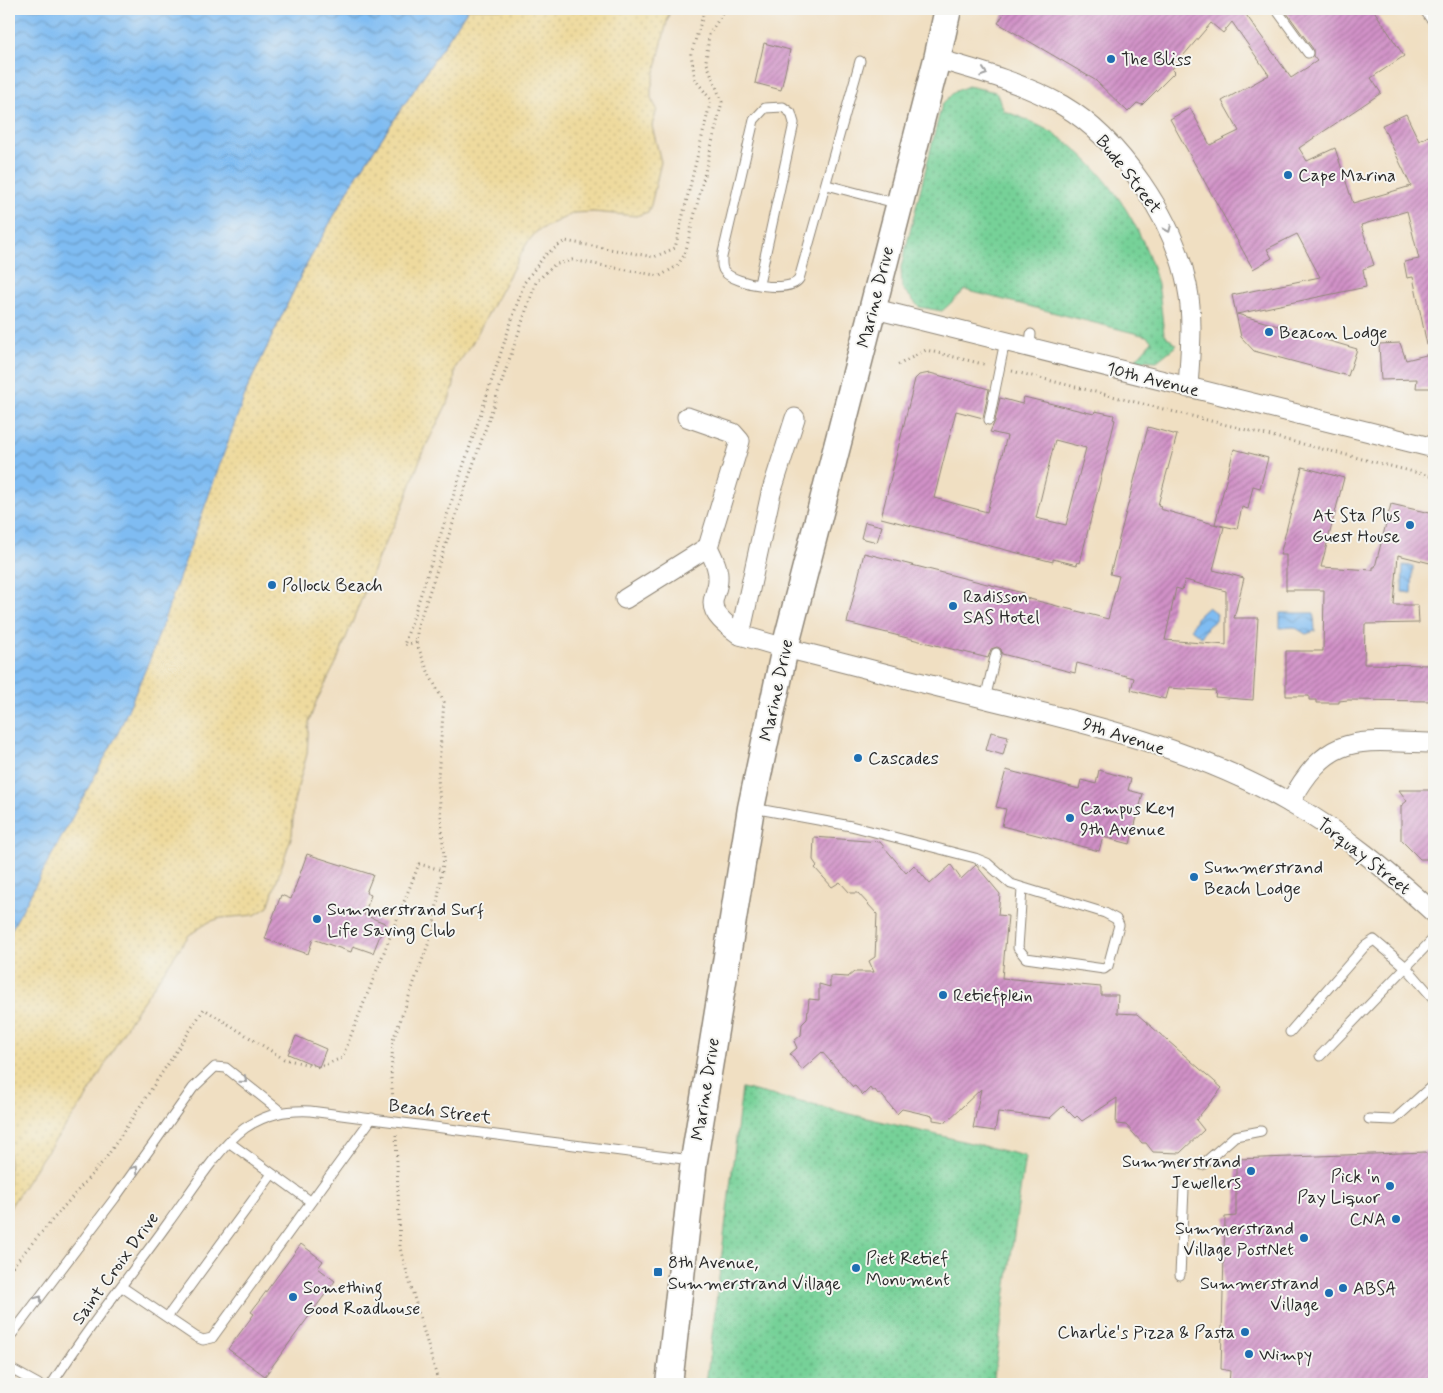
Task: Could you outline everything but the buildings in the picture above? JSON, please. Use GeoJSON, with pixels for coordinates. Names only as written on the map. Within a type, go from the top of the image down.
{"type":"FeatureCollection","features":[{"type":"Feature","properties":{"kind":"main road","name":"Marine Drive"},"geometry":{"type":"LineString","coordinates":[[669,1384],[694,1160],[751,808],[785,648],[871,308],[937,59],[948,9]]}},
{"type":"Feature","properties":{"kind":"street"},"geometry":{"type":"LineString","coordinates":[[1430,9],[1434,15]]}},
{"type":"Feature","properties":{"kind":"street","name":"Bude Street"},"geometry":{"type":"LineString","coordinates":[[937,59],[1017,84],[1061,104],[1087,123],[1161,214],[1183,271],[1191,319],[1188,388]]}},
{"type":"Feature","properties":{"kind":"street","name":"10th Avenue"},"geometry":{"type":"LineString","coordinates":[[871,308],[1006,341],[1030,341],[1188,388],[1434,448]]}},
{"type":"Feature","properties":{"kind":"street"},"geometry":{"type":"LineString","coordinates":[[687,417],[733,433],[740,441],[708,547],[717,569],[718,581],[713,602],[714,610],[740,635]]}},
{"type":"Feature","properties":{"kind":"street"},"geometry":{"type":"LineString","coordinates":[[740,635],[771,493],[795,418]]}},
{"type":"Feature","properties":{"kind":"street"},"geometry":{"type":"LineString","coordinates":[[625,599],[708,547]]}},
{"type":"Feature","properties":{"kind":"street","name":"9th Avenue"},"geometry":{"type":"LineString","coordinates":[[740,635],[785,648],[1082,722],[1157,745],[1234,774],[1290,802]]}},
{"type":"Feature","properties":{"kind":"street"},"geometry":{"type":"LineString","coordinates":[[1290,802],[1310,769],[1329,752],[1340,747],[1358,742],[1434,743]]}},
{"type":"Feature","properties":{"kind":"street","name":"Torquay Street"},"geometry":{"type":"LineString","coordinates":[[1290,802],[1376,861],[1434,913]]}},
{"type":"Feature","properties":{"kind":"lane"},"geometry":{"type":"LineString","coordinates":[[1276,9],[1308,53]]}},
{"type":"Feature","properties":{"kind":"lane"},"geometry":{"type":"LineString","coordinates":[[759,284],[794,130],[794,119],[783,107],[765,108],[760,111],[754,120],[722,257],[722,266],[727,274],[759,284],[782,288],[797,283],[827,185],[860,61]]}},
{"type":"Feature","properties":{"kind":"lane"},"geometry":{"type":"LineString","coordinates":[[827,185],[899,204]]}},
{"type":"Feature","properties":{"kind":"lane"},"geometry":{"type":"LineString","coordinates":[[989,420],[1006,341]]}},
{"type":"Feature","properties":{"kind":"lane"},"geometry":{"type":"LineString","coordinates":[[985,698],[996,653]]}},
{"type":"Feature","properties":{"kind":"lane"},"geometry":{"type":"LineString","coordinates":[[751,808],[850,826],[975,858],[987,863],[1011,884],[1022,889],[1067,900],[1105,913],[1116,919],[1119,930],[1108,966],[1104,969],[1026,958],[1022,955],[1018,948],[1022,889]]}},
{"type":"Feature","properties":{"kind":"lane"},"geometry":{"type":"LineString","coordinates":[[1320,1056],[1434,938]]}},
{"type":"Feature","properties":{"kind":"lane"},"geometry":{"type":"LineString","coordinates":[[1290,1032],[1370,941],[1378,942],[1406,967],[1434,999]]}},
{"type":"Feature","properties":{"kind":"lane"},"geometry":{"type":"LineString","coordinates":[[9,1338],[104,1214],[193,1088],[209,1072],[215,1068],[226,1068],[280,1111]]}},
{"type":"Feature","properties":{"kind":"lane"},"geometry":{"type":"LineString","coordinates":[[1369,1119],[1394,1120],[1434,1084]]}},
{"type":"Feature","properties":{"kind":"lane","name":"Beach Street"},"geometry":{"type":"LineString","coordinates":[[205,1173],[245,1128],[280,1111],[310,1111],[372,1118],[694,1160]]}},
{"type":"Feature","properties":{"kind":"lane"},"geometry":{"type":"LineString","coordinates":[[122,1287],[201,1339],[212,1338],[372,1118]]}},
{"type":"Feature","properties":{"kind":"lane"},"geometry":{"type":"LineString","coordinates":[[1202,1165],[1236,1136],[1261,1132]]}},
{"type":"Feature","properties":{"kind":"lane"},"geometry":{"type":"LineString","coordinates":[[230,1143],[310,1201]]}},
{"type":"Feature","properties":{"kind":"lane","name":"Saint Croix Drive"},"geometry":{"type":"LineString","coordinates":[[52,1384],[205,1173]]}},
{"type":"Feature","properties":{"kind":"lane"},"geometry":{"type":"LineString","coordinates":[[168,1316],[272,1174]]}},
{"type":"Feature","properties":{"kind":"lane"},"geometry":{"type":"LineString","coordinates":[[1180,1275],[1184,1190]]}},
{"type":"Feature","properties":{"kind":"lane"},"geometry":{"type":"LineString","coordinates":[[9,1368],[38,1384]]}},
{"type":"Feature","properties":{"kind":"path"},"geometry":{"type":"LineString","coordinates":[[416,642],[404,645],[524,284],[545,254],[566,241],[654,257],[675,248],[712,100],[695,79],[691,54],[705,9]]}},
{"type":"Feature","properties":{"kind":"path"},"geometry":{"type":"LineString","coordinates":[[439,1384],[400,1248],[396,1122],[391,1078],[393,1040],[433,931],[444,857],[438,776],[444,702],[429,674],[416,642],[418,625],[536,282],[554,265],[572,260],[660,276],[677,266],[685,254],[722,102],[706,61],[709,35],[724,9]]}},
{"type":"Feature","properties":{"kind":"path"},"geometry":{"type":"LineString","coordinates":[[764,9],[782,16],[799,9]]}},
{"type":"Feature","properties":{"kind":"path"},"geometry":{"type":"LineString","coordinates":[[898,365],[926,350],[993,366]]}},
{"type":"Feature","properties":{"kind":"path"},"geometry":{"type":"LineString","coordinates":[[1002,369],[1434,477]]}},
{"type":"Feature","properties":{"kind":"path"},"geometry":{"type":"LineString","coordinates":[[9,1270],[106,1158],[204,1008],[284,1059],[319,1067],[342,1058],[419,864],[442,870]]}},
{"type":"Feature","properties":{"kind":"green space"},"geometry":{"type":"Polygon","coordinates":[[[968,86],[996,92],[1004,111],[1053,133],[1072,146],[1105,180],[1119,199],[1143,241],[1152,263],[1158,285],[1164,334],[1177,345],[1157,361],[1135,360],[1152,341],[1146,336],[965,290],[942,311],[919,307],[902,288],[901,267],[942,104],[954,92],[968,86]]]}},
{"type":"Feature","properties":{"kind":"green space"},"geometry":{"type":"Polygon","coordinates":[[[742,1088],[1025,1156],[993,1384],[706,1384],[742,1088]]]}},
{"type":"Feature","properties":{"kind":"sand","name":"Pollock Beach"},"geometry":{"type":"Polygon","coordinates":[[[468,9],[670,9],[651,89],[651,98],[657,109],[652,126],[661,162],[651,205],[648,212],[636,216],[593,212],[574,213],[537,231],[527,243],[471,345],[455,368],[454,385],[449,400],[422,454],[402,509],[380,553],[336,663],[316,702],[309,722],[307,754],[294,801],[292,835],[268,907],[255,915],[221,918],[209,922],[189,935],[130,1020],[85,1100],[42,1158],[9,1209],[9,934],[247,389],[303,271],[354,180],[468,9]]]}},
{"type":"Feature","properties":{"kind":"water"},"geometry":{"type":"Polygon","coordinates":[[[9,9],[468,9],[354,180],[303,271],[247,389],[150,659],[118,733],[9,934],[9,9]]]}},
{"type":"Feature","properties":{"kind":"water"},"geometry":{"type":"Polygon","coordinates":[[[1403,565],[1413,566],[1412,593],[1402,592],[1403,565]]]}},
{"type":"Feature","properties":{"kind":"water"},"geometry":{"type":"Polygon","coordinates":[[[1208,607],[1217,614],[1216,620],[1208,626],[1201,637],[1191,629],[1196,618],[1208,607]]]}},
{"type":"Feature","properties":{"kind":"water"},"geometry":{"type":"Polygon","coordinates":[[[1280,613],[1314,613],[1315,631],[1306,634],[1294,627],[1280,628],[1280,613]]]}},
{"type":"Feature","properties":{"kind":"place","name":"The Bliss"},"geometry":{"type":"Point","coordinates":[1111,59]}},
{"type":"Feature","properties":{"kind":"place","name":"Cape Marina"},"geometry":{"type":"Point","coordinates":[1288,175]}},
{"type":"Feature","properties":{"kind":"place","name":"Beacon Lodge"},"geometry":{"type":"Point","coordinates":[1269,332]}},
{"type":"Feature","properties":{"kind":"place","name":"At Sta Plus Guest House"},"geometry":{"type":"Point","coordinates":[1410,525]}},
{"type":"Feature","properties":{"kind":"place","name":"Pollock Beach"},"geometry":{"type":"Point","coordinates":[272,585]}},
{"type":"Feature","properties":{"kind":"place","name":"Radisson SAS Hotel"},"geometry":{"type":"Point","coordinates":[953,606]}},
{"type":"Feature","properties":{"kind":"place","name":"Cascades"},"geometry":{"type":"Point","coordinates":[858,758]}},
{"type":"Feature","properties":{"kind":"place","name":"Campus Key 9th Avenue"},"geometry":{"type":"Point","coordinates":[1070,818]}},
{"type":"Feature","properties":{"kind":"place","name":"Summerstrand Beach Lodge"},"geometry":{"type":"Point","coordinates":[1194,877]}},
{"type":"Feature","properties":{"kind":"place","name":"Summerstrand Surf Life Saving Club"},"geometry":{"type":"Point","coordinates":[317,919]}},
{"type":"Feature","properties":{"kind":"place","name":"Retiefplein"},"geometry":{"type":"Point","coordinates":[943,995]}},
{"type":"Feature","properties":{"kind":"place","name":"Summerstrand Jewellers"},"geometry":{"type":"Point","coordinates":[1251,1171]}},
{"type":"Feature","properties":{"kind":"place","name":"Pick 'n Pay Liquor"},"geometry":{"type":"Point","coordinates":[1390,1186]}},
{"type":"Feature","properties":{"kind":"place","name":"CNA"},"geometry":{"type":"Point","coordinates":[1396,1219]}},
{"type":"Feature","properties":{"kind":"place","name":"Summerstrand Village PostNet"},"geometry":{"type":"Point","coordinates":[1304,1238]}},
{"type":"Feature","properties":{"kind":"place","name":"Piet Retief Monument"},"geometry":{"type":"Point","coordinates":[856,1268]}},
{"type":"Feature","properties":{"kind":"place","name":"8th Avenue, Summerstrand Village"},"geometry":{"type":"Point","coordinates":[658,1272]}},
{"type":"Feature","properties":{"kind":"place","name":"ABSA"},"geometry":{"type":"Point","coordinates":[1343,1288]}},
{"type":"Feature","properties":{"kind":"place","name":"Summerstrand Village"},"geometry":{"type":"Point","coordinates":[1329,1293]}},
{"type":"Feature","properties":{"kind":"place","name":"Something Good Roadhouse"},"geometry":{"type":"Point","coordinates":[293,1297]}},
{"type":"Feature","properties":{"kind":"place","name":"Charlie's Pizza & Pasta"},"geometry":{"type":"Point","coordinates":[1245,1332]}},
{"type":"Feature","properties":{"kind":"place","name":"Wimpy"},"geometry":{"type":"Point","coordinates":[1249,1354]}}]}
